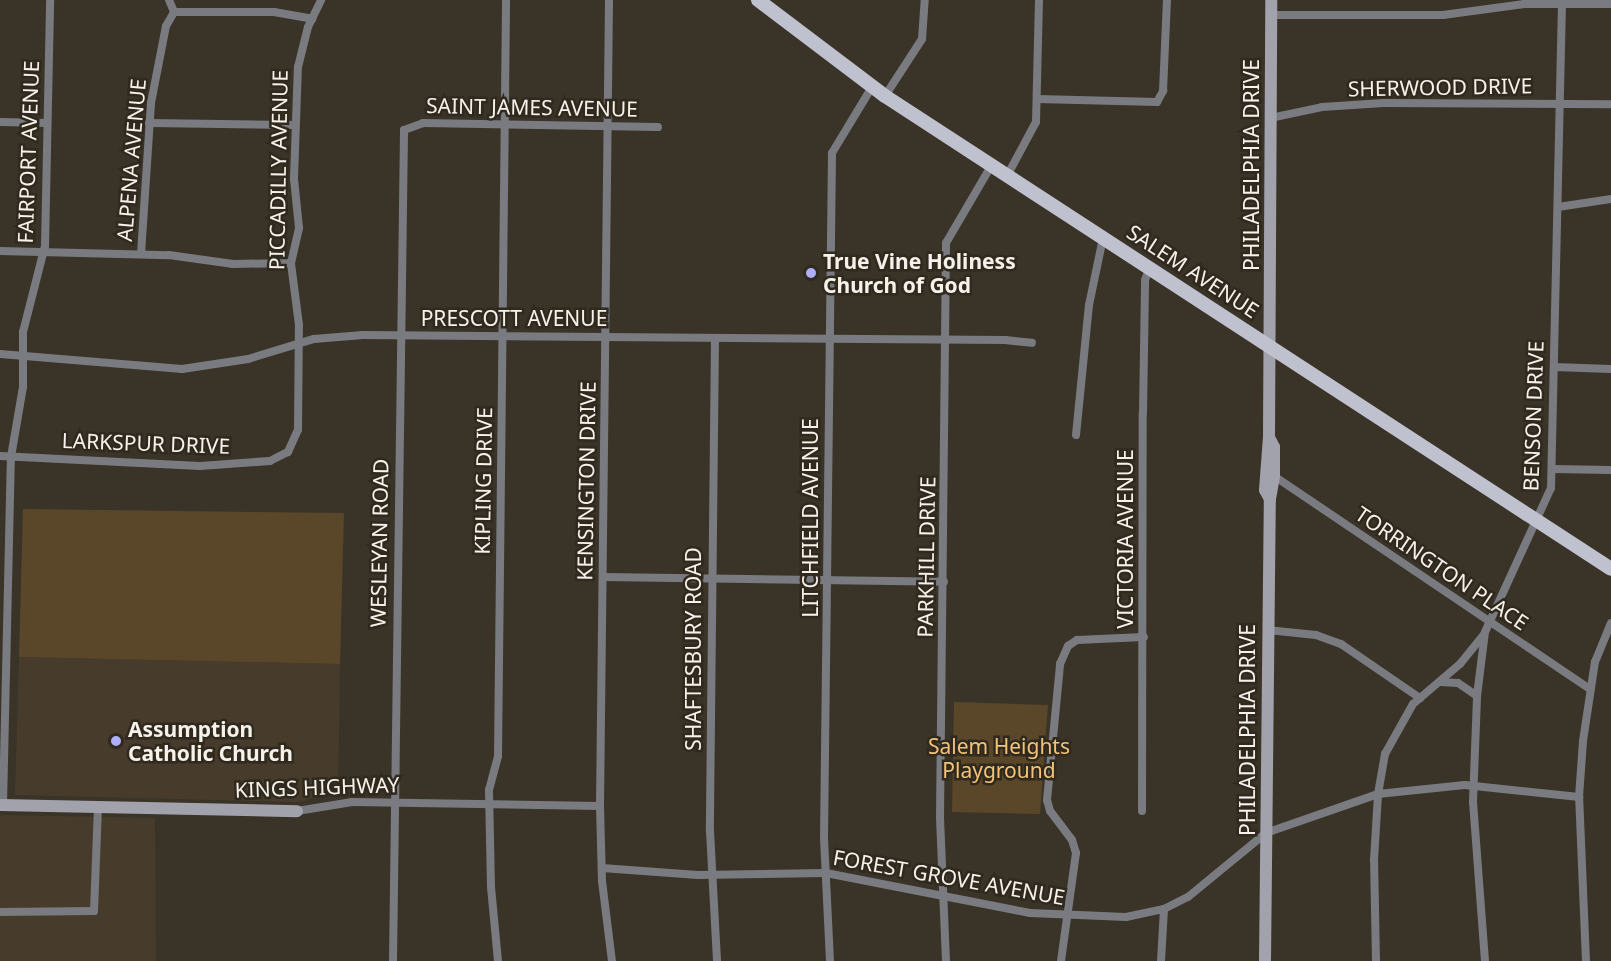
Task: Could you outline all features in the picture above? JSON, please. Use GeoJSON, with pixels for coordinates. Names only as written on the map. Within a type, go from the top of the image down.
{"type":"FeatureCollection","features":[{"type":"Feature","properties":{"kind":"main road","name":"SALEM AVENUE"},"geometry":{"type":"LineString","coordinates":[[758,0],[885,96],[1538,519],[1611,569]]}},
{"type":"Feature","properties":{"kind":"main road","name":"PHILADELPHIA DRIVE"},"geometry":{"type":"LineString","coordinates":[[1270,0],[1270,347],[1269,437],[1265,490],[1270,499]]}},
{"type":"Feature","properties":{"kind":"main road","name":"PHILADELPHIA DRIVE"},"geometry":{"type":"LineString","coordinates":[[1265,961],[1267,630],[1270,499],[1274,476],[1274,447],[1269,437]]}},
{"type":"Feature","properties":{"kind":"main road","name":"KINGS HIGHWAY"},"geometry":{"type":"LineString","coordinates":[[1,805],[297,811]]}},
{"type":"Feature","properties":{"kind":"street","name":"FAIRPORT AVENUE"},"geometry":{"type":"LineString","coordinates":[[1,805],[11,457],[23,387],[26,315],[44,252],[50,0]]}},
{"type":"Feature","properties":{"kind":"street"},"geometry":{"type":"LineString","coordinates":[[169,0],[174,12],[274,12],[312,19]]}},
{"type":"Feature","properties":{"kind":"street","name":"PICCADILLY AVENUE"},"geometry":{"type":"LineString","coordinates":[[288,451],[297,430],[299,343],[291,263],[299,228],[294,125],[298,68],[312,19],[321,0]]}},
{"type":"Feature","properties":{"kind":"street","name":"KIPLING DRIVE"},"geometry":{"type":"LineString","coordinates":[[498,961],[489,804],[498,756],[506,0]]}},
{"type":"Feature","properties":{"kind":"street","name":"KENSINGTON DRIVE"},"geometry":{"type":"LineString","coordinates":[[609,0],[600,807],[602,868],[612,961]]}},
{"type":"Feature","properties":{"kind":"street"},"geometry":{"type":"LineString","coordinates":[[885,96],[922,39],[925,0]]}},
{"type":"Feature","properties":{"kind":"street"},"geometry":{"type":"LineString","coordinates":[[1008,176],[1032,136],[1037,99],[1040,0]]}},
{"type":"Feature","properties":{"kind":"street"},"geometry":{"type":"LineString","coordinates":[[1037,99],[1151,103],[1161,98],[1167,0]]}},
{"type":"Feature","properties":{"kind":"street"},"geometry":{"type":"LineString","coordinates":[[1270,15],[1443,15],[1524,4],[1562,2],[1611,4]]}},
{"type":"Feature","properties":{"kind":"street","name":"BENSON DRIVE"},"geometry":{"type":"LineString","coordinates":[[1485,961],[1473,786],[1477,696],[1485,632],[1513,565],[1549,500],[1553,469],[1562,104],[1562,2]]}},
{"type":"Feature","properties":{"kind":"street","name":"ALPENA AVENUE"},"geometry":{"type":"LineString","coordinates":[[141,254],[149,123],[166,26],[174,12]]}},
{"type":"Feature","properties":{"kind":"street","name":"LITCHFIELD AVENUE"},"geometry":{"type":"LineString","coordinates":[[830,961],[826,873],[832,150],[872,87]]}},
{"type":"Feature","properties":{"kind":"street","name":"SHERWOOD DRIVE"},"geometry":{"type":"LineString","coordinates":[[1270,118],[1357,104],[1611,104]]}},
{"type":"Feature","properties":{"kind":"street"},"geometry":{"type":"LineString","coordinates":[[0,122],[47,123]]}},
{"type":"Feature","properties":{"kind":"street"},"geometry":{"type":"LineString","coordinates":[[149,123],[294,125]]}},
{"type":"Feature","properties":{"kind":"street","name":"SAINT JAMES AVENUE"},"geometry":{"type":"LineString","coordinates":[[406,128],[423,123],[658,127]]}},
{"type":"Feature","properties":{"kind":"street","name":"WESLEYAN ROAD"},"geometry":{"type":"LineString","coordinates":[[393,961],[401,140],[406,128]]}},
{"type":"Feature","properties":{"kind":"street","name":"PARKHILL DRIVE"},"geometry":{"type":"LineString","coordinates":[[946,961],[940,818],[946,237],[991,166]]}},
{"type":"Feature","properties":{"kind":"street"},"geometry":{"type":"LineString","coordinates":[[1558,207],[1611,199]]}},
{"type":"Feature","properties":{"kind":"street"},"geometry":{"type":"LineString","coordinates":[[1076,435],[1089,305],[1103,238]]}},
{"type":"Feature","properties":{"kind":"street"},"geometry":{"type":"LineString","coordinates":[[0,251],[141,254],[233,264],[291,263]]}},
{"type":"Feature","properties":{"kind":"street","name":"VICTORIA AVENUE"},"geometry":{"type":"LineString","coordinates":[[1142,811],[1143,403],[1145,280],[1150,267]]}},
{"type":"Feature","properties":{"kind":"street","name":"PRESCOTT AVENUE"},"geometry":{"type":"LineString","coordinates":[[0,354],[182,369],[242,361],[324,337],[502,336],[1032,343]]}},
{"type":"Feature","properties":{"kind":"street","name":"SHAFTESBURY ROAD"},"geometry":{"type":"LineString","coordinates":[[715,338],[711,876],[717,961]]}},
{"type":"Feature","properties":{"kind":"street"},"geometry":{"type":"LineString","coordinates":[[1554,367],[1611,369]]}},
{"type":"Feature","properties":{"kind":"street","name":"LARKSPUR DRIVE"},"geometry":{"type":"LineString","coordinates":[[0,456],[200,466],[270,461],[288,451]]}},
{"type":"Feature","properties":{"kind":"street"},"geometry":{"type":"LineString","coordinates":[[1553,469],[1611,470]]}},
{"type":"Feature","properties":{"kind":"street","name":"TORRINGTON PLACE"},"geometry":{"type":"LineString","coordinates":[[1274,476],[1590,689]]}},
{"type":"Feature","properties":{"kind":"street"},"geometry":{"type":"LineString","coordinates":[[603,577],[944,582]]}},
{"type":"Feature","properties":{"kind":"street"},"geometry":{"type":"LineString","coordinates":[[1586,961],[1580,797],[1590,689],[1598,653],[1611,623]]}},
{"type":"Feature","properties":{"kind":"street"},"geometry":{"type":"LineString","coordinates":[[1267,630],[1316,635],[1341,644],[1420,698]]}},
{"type":"Feature","properties":{"kind":"street"},"geometry":{"type":"LineString","coordinates":[[1376,961],[1373,882],[1378,794],[1393,734],[1420,698],[1440,682],[1485,632]]}},
{"type":"Feature","properties":{"kind":"street"},"geometry":{"type":"LineString","coordinates":[[1061,961],[1069,917],[1075,847],[1047,800],[1060,664],[1068,646],[1090,638],[1144,637]]}},
{"type":"Feature","properties":{"kind":"street"},"geometry":{"type":"LineString","coordinates":[[1440,682],[1458,683],[1477,696]]}},
{"type":"Feature","properties":{"kind":"street","name":"FOREST GROVE AVENUE"},"geometry":{"type":"LineString","coordinates":[[602,868],[711,876],[826,873],[945,897],[1069,917],[1126,917],[1164,909],[1208,884],[1266,833],[1333,806],[1378,794],[1473,786],[1580,797]]}},
{"type":"Feature","properties":{"kind":"street","name":"KINGS HIGHWAY"},"geometry":{"type":"LineString","coordinates":[[297,811],[352,802],[600,807]]}},
{"type":"Feature","properties":{"kind":"street"},"geometry":{"type":"LineString","coordinates":[[0,912],[94,911],[98,808]]}},
{"type":"Feature","properties":{"kind":"street"},"geometry":{"type":"LineString","coordinates":[[1161,961],[1164,909]]}},
{"type":"Feature","properties":{"kind":"shaded area"},"geometry":{"type":"Polygon","coordinates":[[[19,657],[340,664],[338,792],[297,802],[15,795],[19,657]]]}},
{"type":"Feature","properties":{"kind":"shaded area"},"geometry":{"type":"Polygon","coordinates":[[[0,815],[155,818],[156,961],[0,961],[0,815]]]}},
{"type":"Feature","properties":{"kind":"green space"},"geometry":{"type":"Polygon","coordinates":[[[23,509],[344,513],[340,664],[19,657],[23,509]]]}},
{"type":"Feature","properties":{"kind":"green space","name":"Salem Heights Playground"},"geometry":{"type":"Polygon","coordinates":[[[954,702],[1048,705],[1040,814],[952,812],[954,702]]]}},
{"type":"Feature","properties":{"kind":"place","name":"True Vine Holiness Church of God"},"geometry":{"type":"Point","coordinates":[811,273]}},
{"type":"Feature","properties":{"kind":"place","name":"Assumption Catholic Church"},"geometry":{"type":"Point","coordinates":[116,741]}}]}
